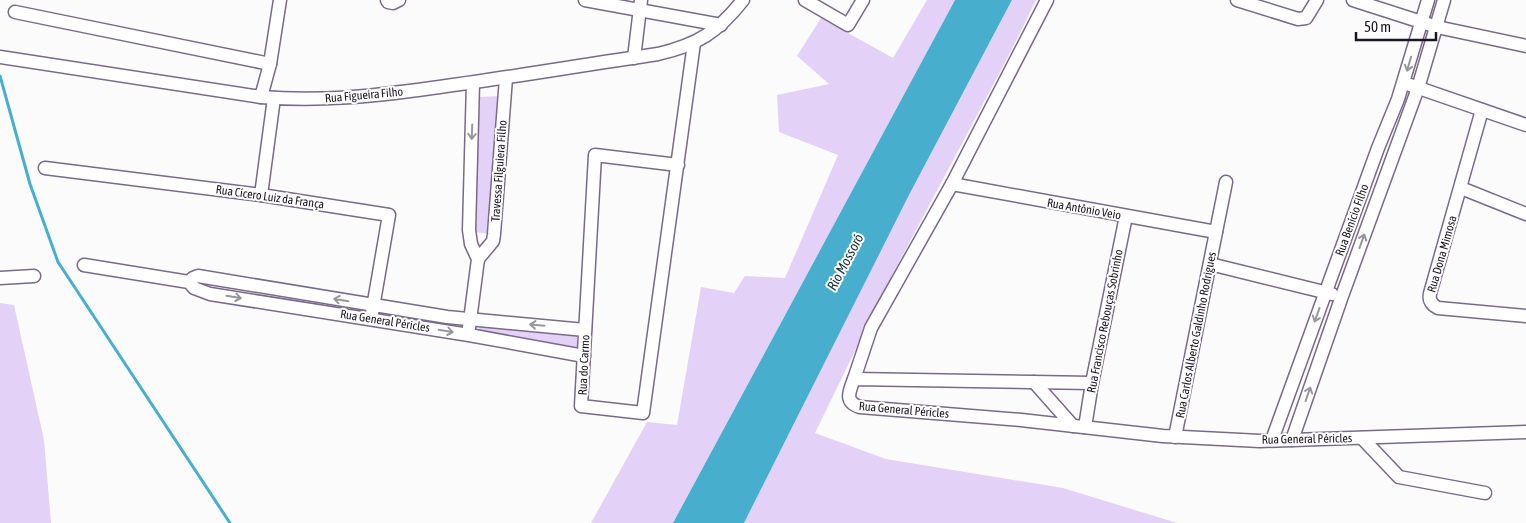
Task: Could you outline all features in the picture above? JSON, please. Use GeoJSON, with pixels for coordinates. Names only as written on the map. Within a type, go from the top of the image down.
{"type":"FeatureCollection","features":[{"type":"Feature","properties":{"kind":"street"},"geometry":{"type":"LineString","coordinates":[[261,194],[270,64],[280,0]]}},
{"type":"Feature","properties":{"kind":"street"},"geometry":{"type":"LineString","coordinates":[[387,0],[393,3],[399,0]]}},
{"type":"Feature","properties":{"kind":"street"},"geometry":{"type":"LineString","coordinates":[[585,0],[640,5],[721,25]]}},
{"type":"Feature","properties":{"kind":"street","name":"Rua Figueira Filho"},"geometry":{"type":"LineString","coordinates":[[0,56],[290,100],[373,96],[506,78],[679,49],[694,43],[721,25],[743,0]]}},
{"type":"Feature","properties":{"kind":"street"},"geometry":{"type":"LineString","coordinates":[[805,0],[848,25],[863,0]]}},
{"type":"Feature","properties":{"kind":"street"},"geometry":{"type":"LineString","coordinates":[[1047,0],[952,184],[871,328],[854,379],[1092,383]]}},
{"type":"Feature","properties":{"kind":"street"},"geometry":{"type":"LineString","coordinates":[[1236,0],[1298,19],[1306,18],[1317,0]]}},
{"type":"Feature","properties":{"kind":"street"},"geometry":{"type":"LineString","coordinates":[[1353,0],[1437,27],[1526,46]]}},
{"type":"Feature","properties":{"kind":"street","name":"Rua Benício Filho"},"geometry":{"type":"LineString","coordinates":[[1272,440],[1403,83],[1428,0]]}},
{"type":"Feature","properties":{"kind":"street","name":"Rua Benício Filho"},"geometry":{"type":"LineString","coordinates":[[1292,440],[1418,88],[1444,0]]}},
{"type":"Feature","properties":{"kind":"street"},"geometry":{"type":"LineString","coordinates":[[634,58],[640,5]]}},
{"type":"Feature","properties":{"kind":"street"},"geometry":{"type":"LineString","coordinates":[[15,12],[270,64]]}},
{"type":"Feature","properties":{"kind":"street","name":"Rua do Carmo"},"geometry":{"type":"LineString","coordinates":[[678,165],[595,155],[581,406],[643,413],[678,165],[694,43]]}},
{"type":"Feature","properties":{"kind":"street","name":"Travessa Filguiera Filho"},"geometry":{"type":"LineString","coordinates":[[478,259],[493,241],[506,78]]}},
{"type":"Feature","properties":{"kind":"street"},"geometry":{"type":"LineString","coordinates":[[469,335],[478,259],[471,244],[469,230],[473,83]]}},
{"type":"Feature","properties":{"kind":"street"},"geometry":{"type":"LineString","coordinates":[[1403,83],[1526,125]]}},
{"type":"Feature","properties":{"kind":"street","name":"Rua Dona Mimosa"},"geometry":{"type":"LineString","coordinates":[[1482,110],[1429,296],[1432,305],[1438,308],[1526,316]]}},
{"type":"Feature","properties":{"kind":"street","name":"Rua Cícero Luiz da França"},"geometry":{"type":"LineString","coordinates":[[45,168],[261,194],[390,215],[371,319]]}},
{"type":"Feature","properties":{"kind":"street","name":"Rua Carlos Alberto Galdinho Rodrigues"},"geometry":{"type":"LineString","coordinates":[[1176,437],[1226,182]]}},
{"type":"Feature","properties":{"kind":"street","name":"Rua Antônio Veio"},"geometry":{"type":"LineString","coordinates":[[952,184],[1216,232]]}},
{"type":"Feature","properties":{"kind":"street"},"geometry":{"type":"LineString","coordinates":[[1461,188],[1526,214]]}},
{"type":"Feature","properties":{"kind":"street","name":"Rua Francisco Rebouças Sobrinho"},"geometry":{"type":"LineString","coordinates":[[1079,426],[1092,383],[1126,216]]}},
{"type":"Feature","properties":{"kind":"street"},"geometry":{"type":"LineString","coordinates":[[1210,264],[1342,296]]}},
{"type":"Feature","properties":{"kind":"street","name":"Rua General Péricles"},"geometry":{"type":"LineString","coordinates":[[84,265],[189,282],[194,288],[210,294],[469,335],[584,356]]}},
{"type":"Feature","properties":{"kind":"street"},"geometry":{"type":"LineString","coordinates":[[0,278],[34,276]]}},
{"type":"Feature","properties":{"kind":"street","name":"Rua General Péricles"},"geometry":{"type":"LineString","coordinates":[[189,282],[198,276],[470,320],[585,330]]}},
{"type":"Feature","properties":{"kind":"street","name":"Rua General Péricles"},"geometry":{"type":"LineString","coordinates":[[854,379],[848,396],[854,405],[860,407],[1020,420],[1176,437],[1260,441],[1526,432]]}},
{"type":"Feature","properties":{"kind":"street"},"geometry":{"type":"LineString","coordinates":[[1034,382],[1079,426]]}},
{"type":"Feature","properties":{"kind":"street","name":"Rua General Péricles"},"geometry":{"type":"LineString","coordinates":[[1362,438],[1399,477],[1485,493]]}},
{"type":"Feature","properties":{"kind":"shaded area"},"geometry":{"type":"Polygon","coordinates":[[[927,0],[955,0],[673,523],[591,523],[647,422],[677,425],[701,287],[734,293],[745,276],[785,278],[838,155],[779,132],[777,95],[829,84],[797,56],[821,18],[893,58],[927,0]]]}},
{"type":"Feature","properties":{"kind":"shaded area"},"geometry":{"type":"Polygon","coordinates":[[[1012,0],[1036,0],[889,281],[815,433],[886,459],[1063,488],[1177,523],[744,523],[909,195],[1012,0]]]}},
{"type":"Feature","properties":{"kind":"shaded area"},"geometry":{"type":"Polygon","coordinates":[[[500,96],[494,234],[473,232],[480,97],[500,96]]]}},
{"type":"Feature","properties":{"kind":"shaded area"},"geometry":{"type":"Polygon","coordinates":[[[0,303],[14,305],[44,440],[51,523],[0,523],[0,303]]]}},
{"type":"Feature","properties":{"kind":"shaded area"},"geometry":{"type":"Polygon","coordinates":[[[481,323],[580,335],[580,350],[478,332],[481,323]]]}},
{"type":"Feature","properties":{"kind":"water","name":"Rio Mossoró"},"geometry":{"type":"Polygon","coordinates":[[[955,0],[1012,0],[909,195],[744,523],[673,523],[955,0]]]}},
{"type":"Feature","properties":{"kind":"waterway"},"geometry":{"type":"LineString","coordinates":[[0,76],[30,184],[58,262],[230,523]]}}]}
